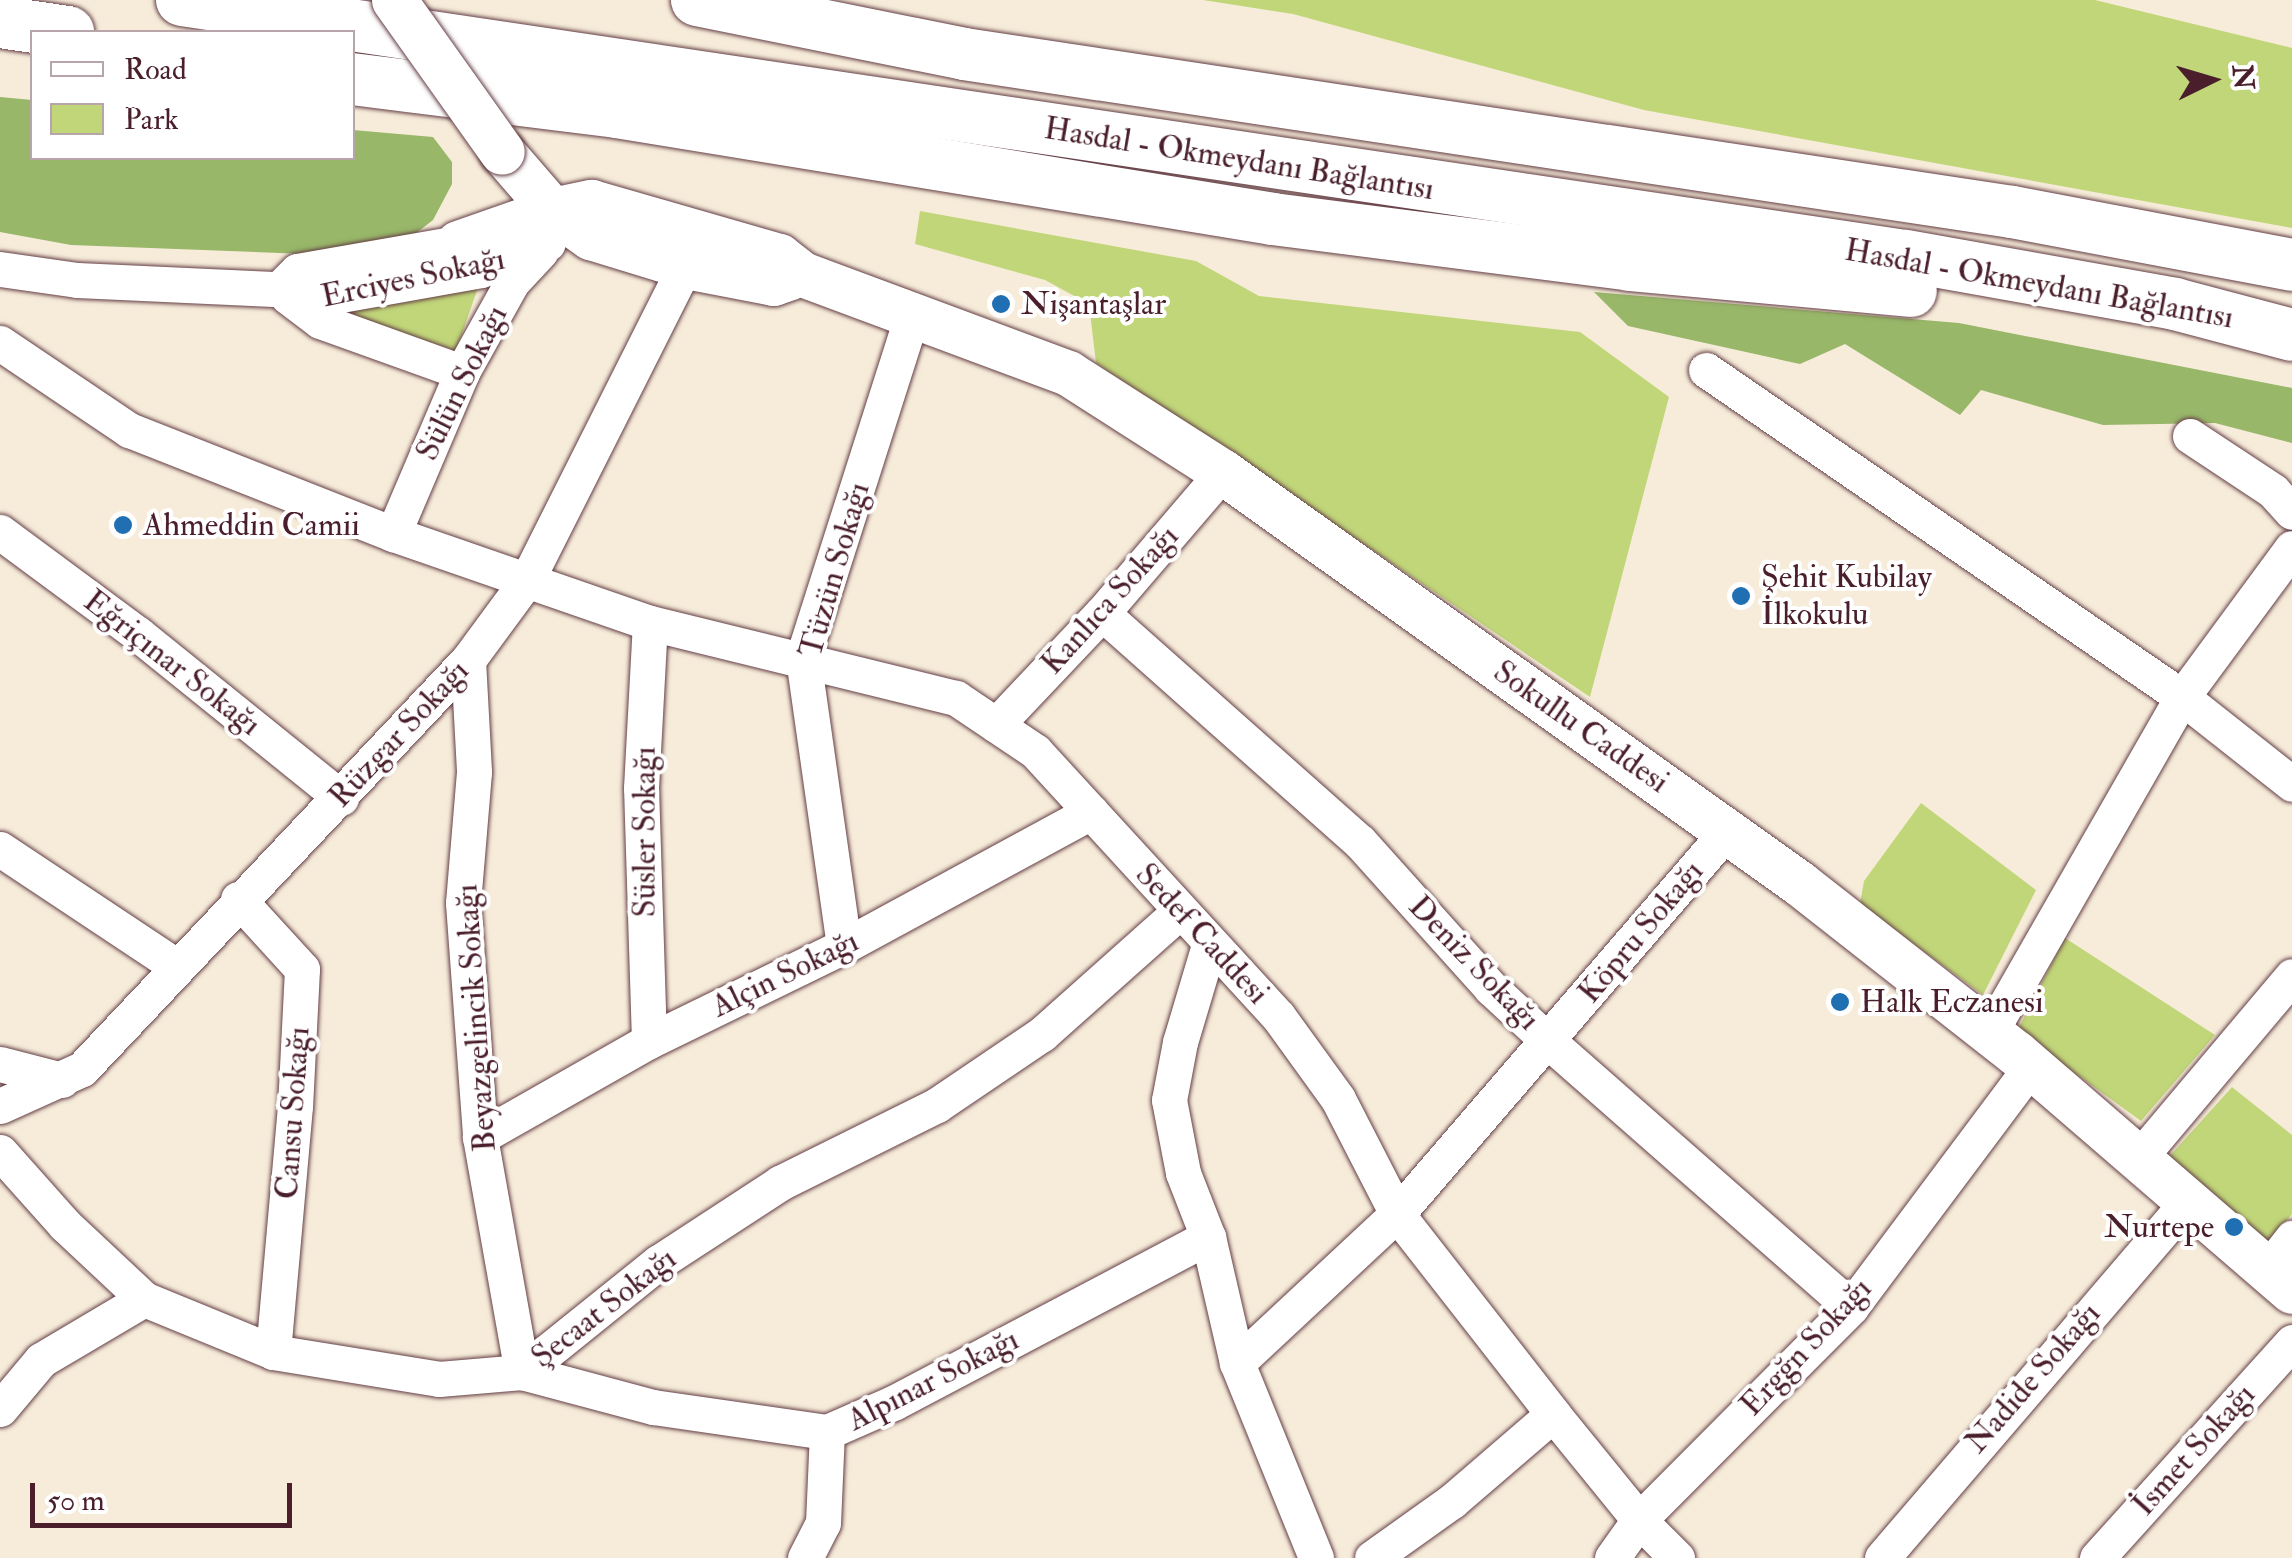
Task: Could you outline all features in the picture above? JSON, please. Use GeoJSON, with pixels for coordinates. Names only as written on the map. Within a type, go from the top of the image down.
{"type":"FeatureCollection","features":[{"type":"Feature","properties":{"kind":"highway","name":"Hasdal - Okmeydanı Bağlantısı"},"geometry":{"type":"LineString","coordinates":[[182,0],[1906,256],[2175,304],[2292,336]]}},
{"type":"Feature","properties":{"kind":"highway","name":"Hasdal - Okmeydanı Bağlantısı"},"geometry":{"type":"LineString","coordinates":[[697,0],[964,54],[2012,212],[2292,265]]}},
{"type":"Feature","properties":{"kind":"highway"},"geometry":{"type":"LineString","coordinates":[[0,22],[54,30]]}},
{"type":"Feature","properties":{"kind":"highway"},"geometry":{"type":"LineString","coordinates":[[0,53],[30,56]]}},
{"type":"Feature","properties":{"kind":"highway"},"geometry":{"type":"LineString","coordinates":[[355,79],[617,112],[1412,238],[1630,265],[1927,292],[2188,335],[2292,336]]}},
{"type":"Feature","properties":{"kind":"main road"},"geometry":{"type":"LineString","coordinates":[[394,0],[550,226],[458,243]]}},
{"type":"Feature","properties":{"kind":"main road"},"geometry":{"type":"LineString","coordinates":[[458,243],[492,198],[502,152]]}},
{"type":"Feature","properties":{"kind":"main road","name":"Sokullu Caddesi"},"geometry":{"type":"LineString","coordinates":[[550,226],[590,202],[779,256],[802,274],[1068,373],[1222,472],[1799,883],[2031,1066],[2188,1202],[2284,1266]]}},
{"type":"Feature","properties":{"kind":"main road","name":"Sokullu Caddesi"},"geometry":{"type":"LineString","coordinates":[[550,226],[685,266],[773,283],[802,274]]}},
{"type":"Feature","properties":{"kind":"street","name":"Erciyes Sokağı"},"geometry":{"type":"LineString","coordinates":[[0,270],[77,280],[279,289],[307,302],[481,270],[550,226]]}},
{"type":"Feature","properties":{"kind":"street","name":"Sülün Sokağı"},"geometry":{"type":"LineString","coordinates":[[392,534],[462,372],[512,282],[550,226]]}},
{"type":"Feature","properties":{"kind":"street","name":"Erciyes Sokağı"},"geometry":{"type":"LineString","coordinates":[[279,289],[297,271],[458,243]]}},
{"type":"Feature","properties":{"kind":"street","name":"Rüzgar Sokağı"},"geometry":{"type":"LineString","coordinates":[[0,1106],[82,1069],[238,899],[341,798],[468,660],[528,580],[685,266]]}},
{"type":"Feature","properties":{"kind":"street","name":"Erciyes Sokağı"},"geometry":{"type":"LineString","coordinates":[[279,289],[320,321],[462,372]]}},
{"type":"Feature","properties":{"kind":"street","name":"Tüzün Sokağı"},"geometry":{"type":"LineString","coordinates":[[844,946],[803,657],[912,318]]}},
{"type":"Feature","properties":{"kind":"street","name":"Sedef Caddesi"},"geometry":{"type":"LineString","coordinates":[[0,343],[128,430],[392,534],[650,623],[803,657],[830,669],[956,698],[1035,751],[1278,1016],[1338,1100],[1397,1214],[1639,1520],[1677,1558]]}},
{"type":"Feature","properties":{"kind":"street"},"geometry":{"type":"LineString","coordinates":[[1706,370],[2182,697],[2292,784]]}},
{"type":"Feature","properties":{"kind":"street"},"geometry":{"type":"LineString","coordinates":[[2190,436],[2274,491],[2292,512]]}},
{"type":"Feature","properties":{"kind":"street","name":"Kanlıca Sokağı"},"geometry":{"type":"LineString","coordinates":[[996,725],[1102,613],[1222,472]]}},
{"type":"Feature","properties":{"kind":"street","name":"Eğriçınar Sokağı"},"geometry":{"type":"LineString","coordinates":[[0,532],[138,634],[341,798]]}},
{"type":"Feature","properties":{"kind":"street"},"geometry":{"type":"LineString","coordinates":[[1989,1034],[2182,697],[2292,548]]}},
{"type":"Feature","properties":{"kind":"street","name":"Deniz Sokağı"},"geometry":{"type":"LineString","coordinates":[[1102,613],[1360,842],[1491,988],[1851,1307]]}},
{"type":"Feature","properties":{"kind":"street","name":"Süsler Sokağı"},"geometry":{"type":"LineString","coordinates":[[649,1041],[641,788],[650,623]]}},
{"type":"Feature","properties":{"kind":"street","name":"Beyazgelincik Sokağı"},"geometry":{"type":"LineString","coordinates":[[468,660],[474,772],[463,903],[480,1137],[522,1372]]}},
{"type":"Feature","properties":{"kind":"street","name":"Alçin Sokağı"},"geometry":{"type":"LineString","coordinates":[[480,1137],[649,1041],[844,946],[1092,812]]}},
{"type":"Feature","properties":{"kind":"street","name":"Köpru Sokağı"},"geometry":{"type":"LineString","coordinates":[[1236,1363],[1397,1214],[1726,831]]}},
{"type":"Feature","properties":{"kind":"street"},"geometry":{"type":"LineString","coordinates":[[0,849],[176,966]]}},
{"type":"Feature","properties":{"kind":"street","name":"Cansu Sokağı"},"geometry":{"type":"LineString","coordinates":[[238,899],[302,969],[295,1106],[272,1352]]}},
{"type":"Feature","properties":{"kind":"street","name":"Şecaat Sokağı"},"geometry":{"type":"LineString","coordinates":[[0,1152],[66,1224],[144,1298],[272,1352],[440,1379],[522,1372],[674,1252],[780,1183],[937,1105],[1042,1034],[1179,912]]}},
{"type":"Feature","properties":{"kind":"street"},"geometry":{"type":"LineString","coordinates":[[1209,945],[1180,1042],[1170,1100],[1183,1174],[1208,1237],[1236,1363],[1316,1558]]}},
{"type":"Feature","properties":{"kind":"street"},"geometry":{"type":"LineString","coordinates":[[2138,1159],[2292,976]]}},
{"type":"Feature","properties":{"kind":"street"},"geometry":{"type":"LineString","coordinates":[[0,1064],[62,1080]]}},
{"type":"Feature","properties":{"kind":"street","name":"Ergğn Sokağı"},"geometry":{"type":"LineString","coordinates":[[1612,1558],[1639,1520],[1851,1307],[2031,1066]]}},
{"type":"Feature","properties":{"kind":"street","name":"Nadide Sokağı"},"geometry":{"type":"LineString","coordinates":[[1882,1558],[2188,1202]]}},
{"type":"Feature","properties":{"kind":"street","name":"Alpınar Sokağı"},"geometry":{"type":"LineString","coordinates":[[522,1372],[652,1407],[828,1432],[895,1402],[1208,1237]]}},
{"type":"Feature","properties":{"kind":"street"},"geometry":{"type":"LineString","coordinates":[[0,1409],[42,1360],[144,1298]]}},
{"type":"Feature","properties":{"kind":"street","name":"İsmet Sokağı"},"geometry":{"type":"LineString","coordinates":[[2097,1558],[2292,1342]]}},
{"type":"Feature","properties":{"kind":"street"},"geometry":{"type":"LineString","coordinates":[[1372,1558],[1452,1501],[1553,1414]]}},
{"type":"Feature","properties":{"kind":"street"},"geometry":{"type":"LineString","coordinates":[[806,1558],[823,1524],[828,1432]]}},
{"type":"Feature","properties":{"kind":"green space"},"geometry":{"type":"Polygon","coordinates":[[[1203,0],[2095,0],[2292,48],[2292,228],[1644,110],[1293,14],[1203,0]]]}},
{"type":"Feature","properties":{"kind":"green space"},"geometry":{"type":"Polygon","coordinates":[[[0,97],[30,100],[30,160],[355,160],[355,130],[433,137],[452,162],[452,184],[433,220],[402,244],[331,255],[71,245],[0,232],[0,97]]]}},
{"type":"Feature","properties":{"kind":"green space"},"geometry":{"type":"Polygon","coordinates":[[[920,211],[1196,261],[1259,296],[1580,332],[1669,397],[1590,697],[1096,363],[1089,304],[1045,280],[915,244],[920,211]]]}},
{"type":"Feature","properties":{"kind":"green space"},"geometry":{"type":"Polygon","coordinates":[[[483,273],[456,351],[320,305],[483,273]]]}},
{"type":"Feature","properties":{"kind":"green space"},"geometry":{"type":"Polygon","coordinates":[[[1594,292],[1959,323],[2292,388],[2292,443],[2215,423],[2103,425],[1981,390],[1960,415],[1845,344],[1800,364],[1628,326],[1594,292]]]}},
{"type":"Feature","properties":{"kind":"green space"},"geometry":{"type":"Polygon","coordinates":[[[1921,803],[2036,890],[1983,995],[1860,904],[1864,881],[1921,803]]]}},
{"type":"Feature","properties":{"kind":"green space"},"geometry":{"type":"Polygon","coordinates":[[[2065,938],[2215,1035],[2141,1121],[2017,1031],[2065,938]]]}},
{"type":"Feature","properties":{"kind":"green space"},"geometry":{"type":"Polygon","coordinates":[[[2232,1087],[2292,1135],[2292,1214],[2265,1248],[2168,1158],[2232,1087]]]}},
{"type":"Feature","properties":{"kind":"place","name":"Nişantaşlar"},"geometry":{"type":"Point","coordinates":[1001,304]}},
{"type":"Feature","properties":{"kind":"place","name":"Ahmeddin Camii"},"geometry":{"type":"Point","coordinates":[123,525]}},
{"type":"Feature","properties":{"kind":"place","name":"Şehit Kubilay İlkokulu"},"geometry":{"type":"Point","coordinates":[1741,596]}},
{"type":"Feature","properties":{"kind":"place","name":"Halk Eczanesi"},"geometry":{"type":"Point","coordinates":[1840,1002]}},
{"type":"Feature","properties":{"kind":"place","name":"Nurtepe"},"geometry":{"type":"Point","coordinates":[2234,1227]}}]}
